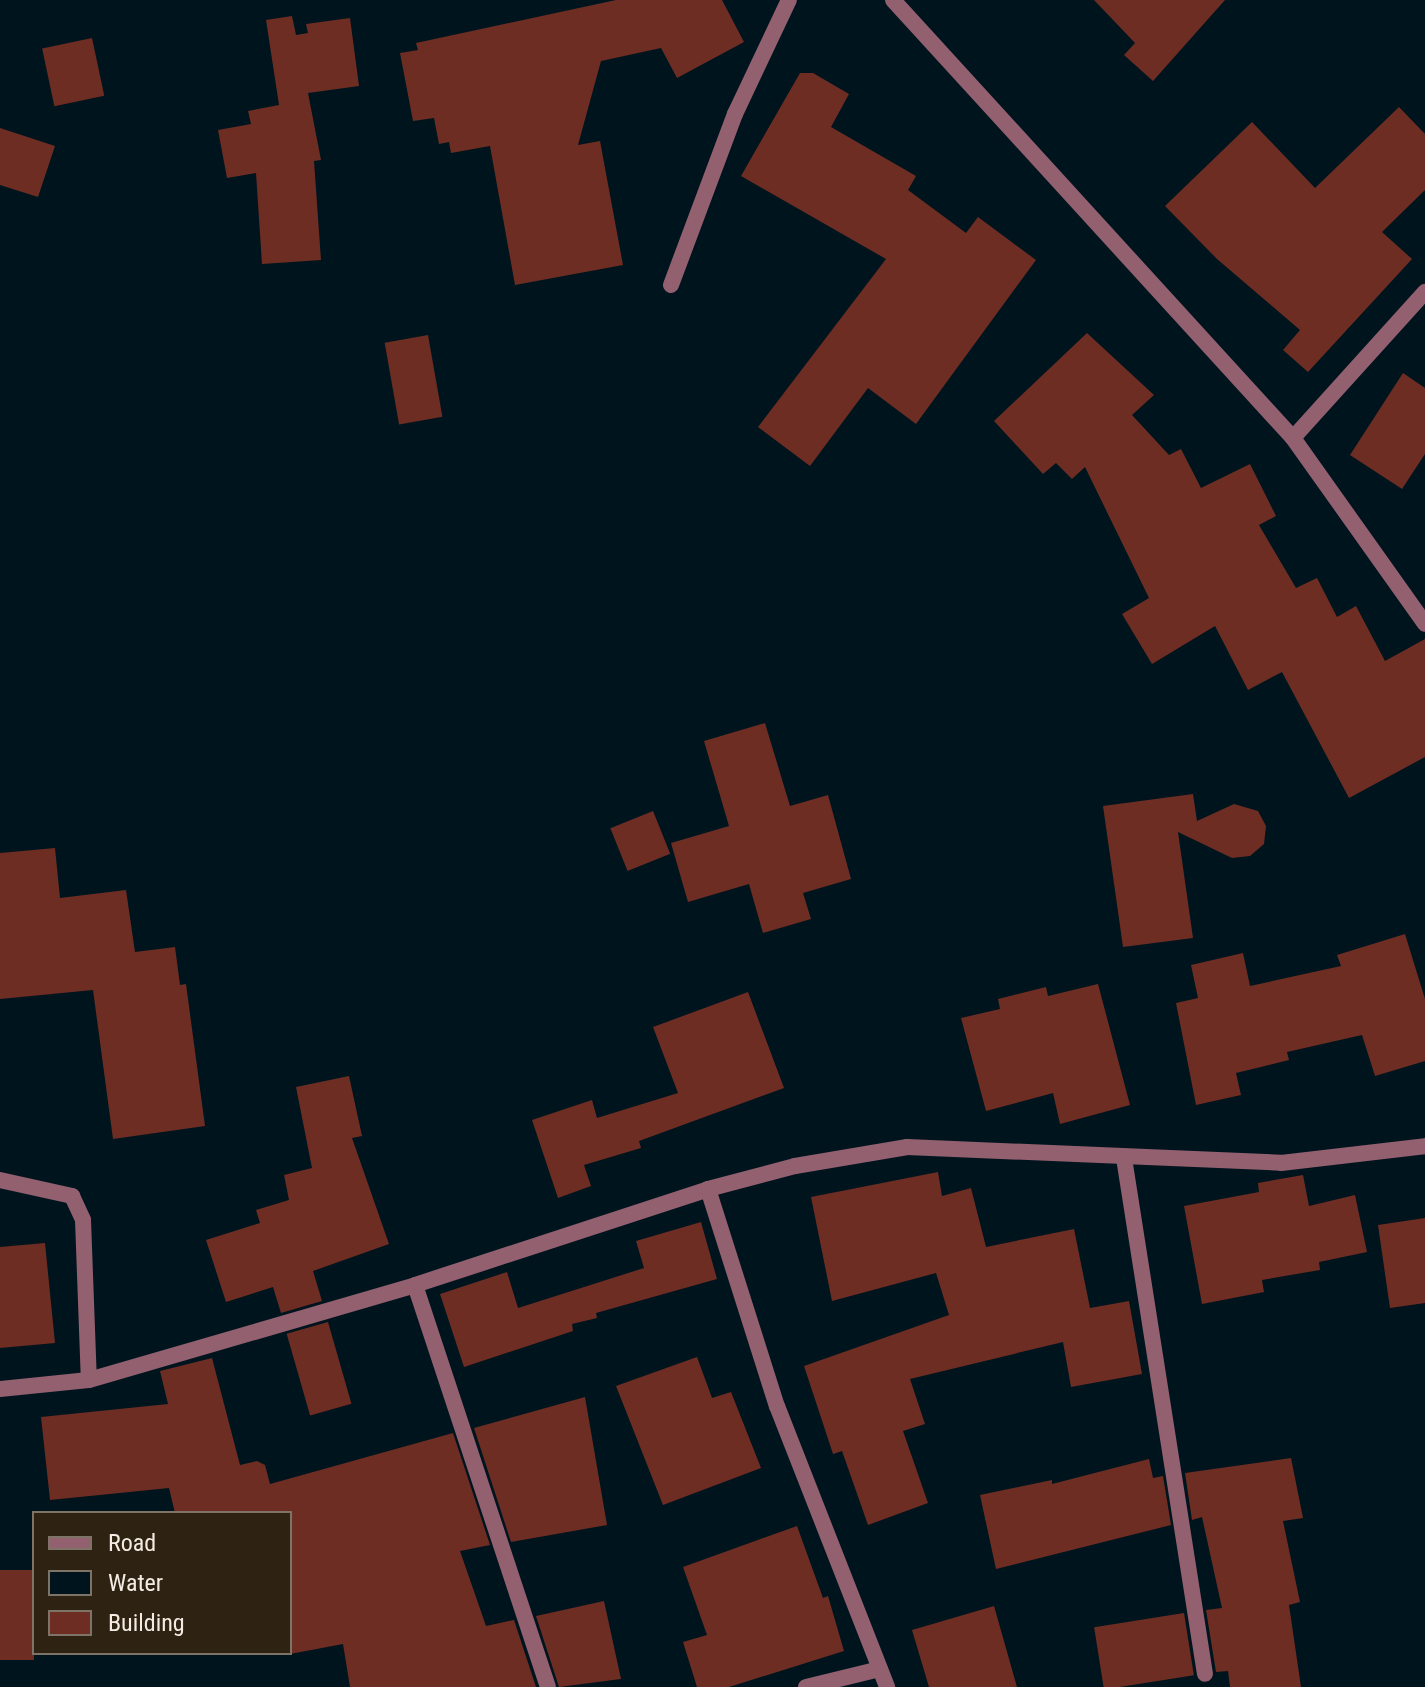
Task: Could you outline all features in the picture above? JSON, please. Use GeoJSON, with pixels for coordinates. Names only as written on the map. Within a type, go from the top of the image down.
{"type":"FeatureCollection","features":[{"type":"Feature","properties":{"kind":"street"},"geometry":{"type":"LineString","coordinates":[[671,285],[735,114],[789,0]]}},
{"type":"Feature","properties":{"kind":"street"},"geometry":{"type":"LineString","coordinates":[[893,0],[1293,438],[1425,624]]}},
{"type":"Feature","properties":{"kind":"street"},"geometry":{"type":"LineString","coordinates":[[1293,438],[1425,292]]}},
{"type":"Feature","properties":{"kind":"street"},"geometry":{"type":"LineString","coordinates":[[0,1389],[89,1380],[415,1285],[708,1189],[795,1166],[907,1147],[1281,1163],[1425,1146]]}},
{"type":"Feature","properties":{"kind":"street"},"geometry":{"type":"LineString","coordinates":[[1124,1158],[1205,1674]]}},
{"type":"Feature","properties":{"kind":"street"},"geometry":{"type":"LineString","coordinates":[[0,1180],[72,1196],[83,1220],[89,1380]]}},
{"type":"Feature","properties":{"kind":"street"},"geometry":{"type":"LineString","coordinates":[[708,1189],[777,1406],[887,1687]]}},
{"type":"Feature","properties":{"kind":"street"},"geometry":{"type":"LineString","coordinates":[[415,1285],[548,1687]]}},
{"type":"Feature","properties":{"kind":"street"},"geometry":{"type":"LineString","coordinates":[[806,1687],[880,1669]]}},
{"type":"Feature","properties":{"kind":"water"},"geometry":{"type":"Polygon","coordinates":[[[0,0],[1425,0],[1425,1687],[0,1687],[0,0]]]}},
{"type":"Feature","properties":{"kind":"building"},"geometry":{"type":"Polygon","coordinates":[[[616,0],[722,0],[744,42],[677,78],[661,48],[601,61],[578,145],[600,141],[623,265],[515,285],[490,146],[451,153],[449,142],[439,144],[434,118],[413,121],[400,53],[418,50],[416,43],[616,0]]]}},
{"type":"Feature","properties":{"kind":"building"},"geometry":{"type":"Polygon","coordinates":[[[1094,0],[1225,0],[1153,81],[1124,55],[1135,43],[1094,0]]]}},
{"type":"Feature","properties":{"kind":"building"},"geometry":{"type":"Polygon","coordinates":[[[292,16],[296,35],[308,33],[306,24],[350,18],[359,86],[308,93],[321,160],[314,161],[321,260],[262,264],[256,173],[227,178],[218,130],[251,124],[248,111],[279,105],[266,20],[292,16]]]}},
{"type":"Feature","properties":{"kind":"building"},"geometry":{"type":"Polygon","coordinates":[[[92,38],[104,96],[54,106],[42,49],[92,38]]]}},
{"type":"Feature","properties":{"kind":"building"},"geometry":{"type":"Polygon","coordinates":[[[800,73],[813,73],[849,94],[831,127],[916,176],[908,190],[966,233],[978,217],[1036,260],[916,424],[868,388],[810,466],[758,427],[886,259],[741,176],[800,73]]]}},
{"type":"Feature","properties":{"kind":"building"},"geometry":{"type":"Polygon","coordinates":[[[1399,107],[1425,134],[1425,190],[1382,232],[1412,259],[1308,372],[1283,350],[1300,330],[1217,259],[1165,206],[1252,122],[1315,188],[1399,107]]]}},
{"type":"Feature","properties":{"kind":"building"},"geometry":{"type":"Polygon","coordinates":[[[0,128],[55,146],[38,197],[0,185],[0,128]]]}},
{"type":"Feature","properties":{"kind":"building"},"geometry":{"type":"Polygon","coordinates":[[[1087,333],[1154,395],[1132,415],[1169,455],[1181,449],[1201,488],[1250,464],[1276,516],[1259,525],[1296,588],[1317,578],[1337,617],[1356,606],[1385,661],[1425,639],[1425,757],[1349,798],[1282,672],[1248,690],[1215,626],[1152,664],[1122,614],[1149,598],[1085,467],[1072,479],[1056,463],[1043,474],[994,421],[1087,333]]]}},
{"type":"Feature","properties":{"kind":"building"},"geometry":{"type":"Polygon","coordinates":[[[428,335],[442,417],[399,424],[385,343],[428,335]]]}},
{"type":"Feature","properties":{"kind":"building"},"geometry":{"type":"Polygon","coordinates":[[[1403,373],[1425,388],[1425,454],[1402,489],[1350,455],[1403,373]]]}},
{"type":"Feature","properties":{"kind":"building"},"geometry":{"type":"Polygon","coordinates":[[[765,723],[790,806],[828,795],[851,879],[803,893],[811,919],[763,933],[749,884],[688,902],[671,843],[729,826],[704,741],[765,723]]]}},
{"type":"Feature","properties":{"kind":"building"},"geometry":{"type":"Polygon","coordinates":[[[1193,794],[1197,821],[1234,804],[1258,811],[1266,826],[1264,844],[1250,856],[1232,858],[1178,832],[1193,938],[1123,947],[1103,806],[1193,794]]]}},
{"type":"Feature","properties":{"kind":"building"},"geometry":{"type":"Polygon","coordinates":[[[653,811],[670,854],[628,871],[610,828],[653,811]]]}},
{"type":"Feature","properties":{"kind":"building"},"geometry":{"type":"Polygon","coordinates":[[[55,848],[60,898],[126,890],[135,952],[175,947],[180,985],[186,984],[205,1126],[113,1139],[93,990],[0,999],[0,853],[55,848]]]}},
{"type":"Feature","properties":{"kind":"building"},"geometry":{"type":"Polygon","coordinates":[[[1405,934],[1425,999],[1425,1061],[1375,1076],[1362,1035],[1287,1052],[1289,1060],[1236,1073],[1241,1095],[1196,1105],[1176,1003],[1198,998],[1191,965],[1243,953],[1250,986],[1341,966],[1337,955],[1405,934]]]}},
{"type":"Feature","properties":{"kind":"building"},"geometry":{"type":"Polygon","coordinates":[[[1098,984],[1130,1105],[1060,1124],[1053,1093],[986,1111],[961,1018],[1000,1009],[998,999],[1046,987],[1048,996],[1098,984]]]}},
{"type":"Feature","properties":{"kind":"building"},"geometry":{"type":"Polygon","coordinates":[[[748,992],[784,1088],[639,1141],[641,1148],[584,1165],[591,1186],[558,1198],[532,1120],[592,1100],[597,1118],[678,1093],[653,1027],[748,992]]]}},
{"type":"Feature","properties":{"kind":"building"},"geometry":{"type":"Polygon","coordinates":[[[349,1076],[362,1136],[352,1138],[389,1244],[313,1271],[322,1301],[281,1313],[273,1287],[226,1302],[206,1240],[260,1223],[256,1210],[289,1200],[284,1175],[312,1168],[296,1087],[349,1076]]]}},
{"type":"Feature","properties":{"kind":"building"},"geometry":{"type":"Polygon","coordinates":[[[938,1172],[942,1196],[971,1188],[986,1247],[1074,1229],[1090,1308],[1129,1301],[1142,1374],[1071,1387],[1063,1342],[910,1379],[925,1424],[903,1431],[928,1503],[868,1525],[842,1451],[833,1454],[804,1366],[949,1315],[936,1273],[832,1301],[811,1197],[938,1172]]]}},
{"type":"Feature","properties":{"kind":"building"},"geometry":{"type":"Polygon","coordinates":[[[1303,1175],[1309,1206],[1355,1195],[1367,1252],[1319,1262],[1320,1270],[1262,1280],[1264,1292],[1202,1304],[1184,1206],[1259,1192],[1258,1183],[1303,1175]]]}},
{"type":"Feature","properties":{"kind":"building"},"geometry":{"type":"Polygon","coordinates":[[[1425,1218],[1425,1303],[1390,1308],[1378,1225],[1425,1218]]]}},
{"type":"Feature","properties":{"kind":"building"},"geometry":{"type":"Polygon","coordinates":[[[701,1222],[717,1279],[596,1313],[597,1318],[572,1324],[573,1331],[464,1367],[440,1294],[507,1272],[518,1308],[644,1268],[636,1241],[701,1222]]]}},
{"type":"Feature","properties":{"kind":"building"},"geometry":{"type":"Polygon","coordinates":[[[45,1243],[55,1343],[0,1348],[0,1247],[45,1243]]]}},
{"type":"Feature","properties":{"kind":"building"},"geometry":{"type":"Polygon","coordinates":[[[328,1322],[351,1404],[310,1416],[287,1334],[328,1322]]]}},
{"type":"Feature","properties":{"kind":"building"},"geometry":{"type":"Polygon","coordinates":[[[697,1357],[712,1398],[731,1392],[761,1468],[663,1505],[616,1386],[697,1357]]]}},
{"type":"Feature","properties":{"kind":"building"},"geometry":{"type":"Polygon","coordinates":[[[212,1358],[240,1465],[257,1461],[265,1465],[270,1484],[453,1433],[490,1545],[460,1551],[486,1626],[514,1620],[536,1687],[350,1687],[343,1644],[292,1654],[292,1511],[175,1511],[169,1488],[50,1500],[41,1417],[168,1404],[160,1371],[212,1358]]]}},
{"type":"Feature","properties":{"kind":"building"},"geometry":{"type":"Polygon","coordinates":[[[585,1397],[607,1525],[511,1542],[474,1428],[585,1397]]]}},
{"type":"Feature","properties":{"kind":"building"},"geometry":{"type":"Polygon","coordinates":[[[1291,1458],[1303,1518],[1283,1521],[1300,1602],[1289,1605],[1301,1687],[1230,1687],[1228,1671],[1216,1672],[1206,1610],[1222,1608],[1202,1517],[1192,1520],[1185,1473],[1291,1458]]]}},
{"type":"Feature","properties":{"kind":"building"},"geometry":{"type":"Polygon","coordinates":[[[1149,1459],[1153,1478],[1163,1476],[1171,1525],[996,1569],[980,1495],[1052,1480],[1052,1484],[1149,1459]]]}},
{"type":"Feature","properties":{"kind":"building"},"geometry":{"type":"Polygon","coordinates":[[[797,1526],[823,1598],[828,1596],[844,1651],[729,1687],[697,1687],[683,1642],[707,1635],[683,1567],[797,1526]]]}},
{"type":"Feature","properties":{"kind":"building"},"geometry":{"type":"Polygon","coordinates":[[[0,1570],[32,1570],[34,1660],[0,1660],[0,1570]]]}},
{"type":"Feature","properties":{"kind":"building"},"geometry":{"type":"Polygon","coordinates":[[[604,1601],[621,1679],[559,1687],[536,1616],[604,1601]]]}},
{"type":"Feature","properties":{"kind":"building"},"geometry":{"type":"Polygon","coordinates":[[[994,1606],[1017,1687],[929,1687],[912,1630],[994,1606]]]}},
{"type":"Feature","properties":{"kind":"building"},"geometry":{"type":"Polygon","coordinates":[[[1184,1613],[1194,1675],[1104,1687],[1094,1627],[1184,1613]]]}}]}
